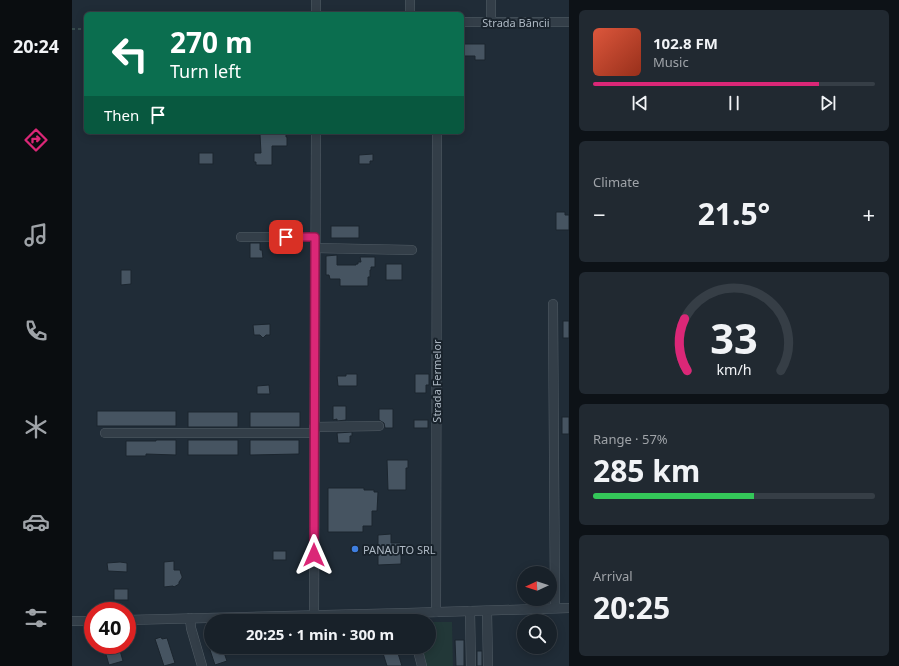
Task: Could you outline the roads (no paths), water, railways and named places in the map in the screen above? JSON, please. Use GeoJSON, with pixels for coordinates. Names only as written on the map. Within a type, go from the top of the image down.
{"type":"FeatureCollection","features":[{"type":"Feature","properties":{"kind":"street"},"geometry":{"type":"LineString","coordinates":[[316,0],[316,12]]}},
{"type":"Feature","properties":{"kind":"street"},"geometry":{"type":"LineString","coordinates":[[410,0],[410,12]]}},
{"type":"Feature","properties":{"kind":"street"},"geometry":{"type":"LineString","coordinates":[[491,0],[491,22]]}},
{"type":"Feature","properties":{"kind":"street","name":"Strada Băncii"},"geometry":{"type":"LineString","coordinates":[[464,22],[569,22]]}},
{"type":"Feature","properties":{"kind":"street"},"geometry":{"type":"LineString","coordinates":[[314,614],[316,134]]}},
{"type":"Feature","properties":{"kind":"street","name":"Strada Fermelor"},"geometry":{"type":"LineString","coordinates":[[436,612],[437,134]]}},
{"type":"Feature","properties":{"kind":"street"},"geometry":{"type":"LineString","coordinates":[[241,237],[315,237]]}},
{"type":"Feature","properties":{"kind":"street"},"geometry":{"type":"LineString","coordinates":[[315,248],[412,250]]}},
{"type":"Feature","properties":{"kind":"street"},"geometry":{"type":"LineString","coordinates":[[553,304],[555,608]]}},
{"type":"Feature","properties":{"kind":"street"},"geometry":{"type":"LineString","coordinates":[[105,433],[314,430],[379,426]]}},
{"type":"Feature","properties":{"kind":"street"},"geometry":{"type":"LineString","coordinates":[[425,614],[436,612],[569,608]]}},
{"type":"Feature","properties":{"kind":"street"},"geometry":{"type":"LineString","coordinates":[[470,611],[470,666]]}},
{"type":"Feature","properties":{"kind":"street"},"geometry":{"type":"LineString","coordinates":[[487,611],[488,666]]}},
{"type":"Feature","properties":{"kind":"street"},"geometry":{"type":"LineString","coordinates":[[190,618],[191,628],[202,666]]}},
{"type":"Feature","properties":{"kind":"street"},"geometry":{"type":"LineString","coordinates":[[136,620],[204,618]]}},
{"type":"Feature","properties":{"kind":"street"},"geometry":{"type":"LineString","coordinates":[[72,621],[84,620]]}},
{"type":"Feature","properties":{"kind":"street"},"geometry":{"type":"LineString","coordinates":[[419,654],[422,666]]}},
{"type":"Feature","properties":{"kind":"place","name":"PANAUTO SRL"},"geometry":{"type":"Point","coordinates":[355,549]}}]}
